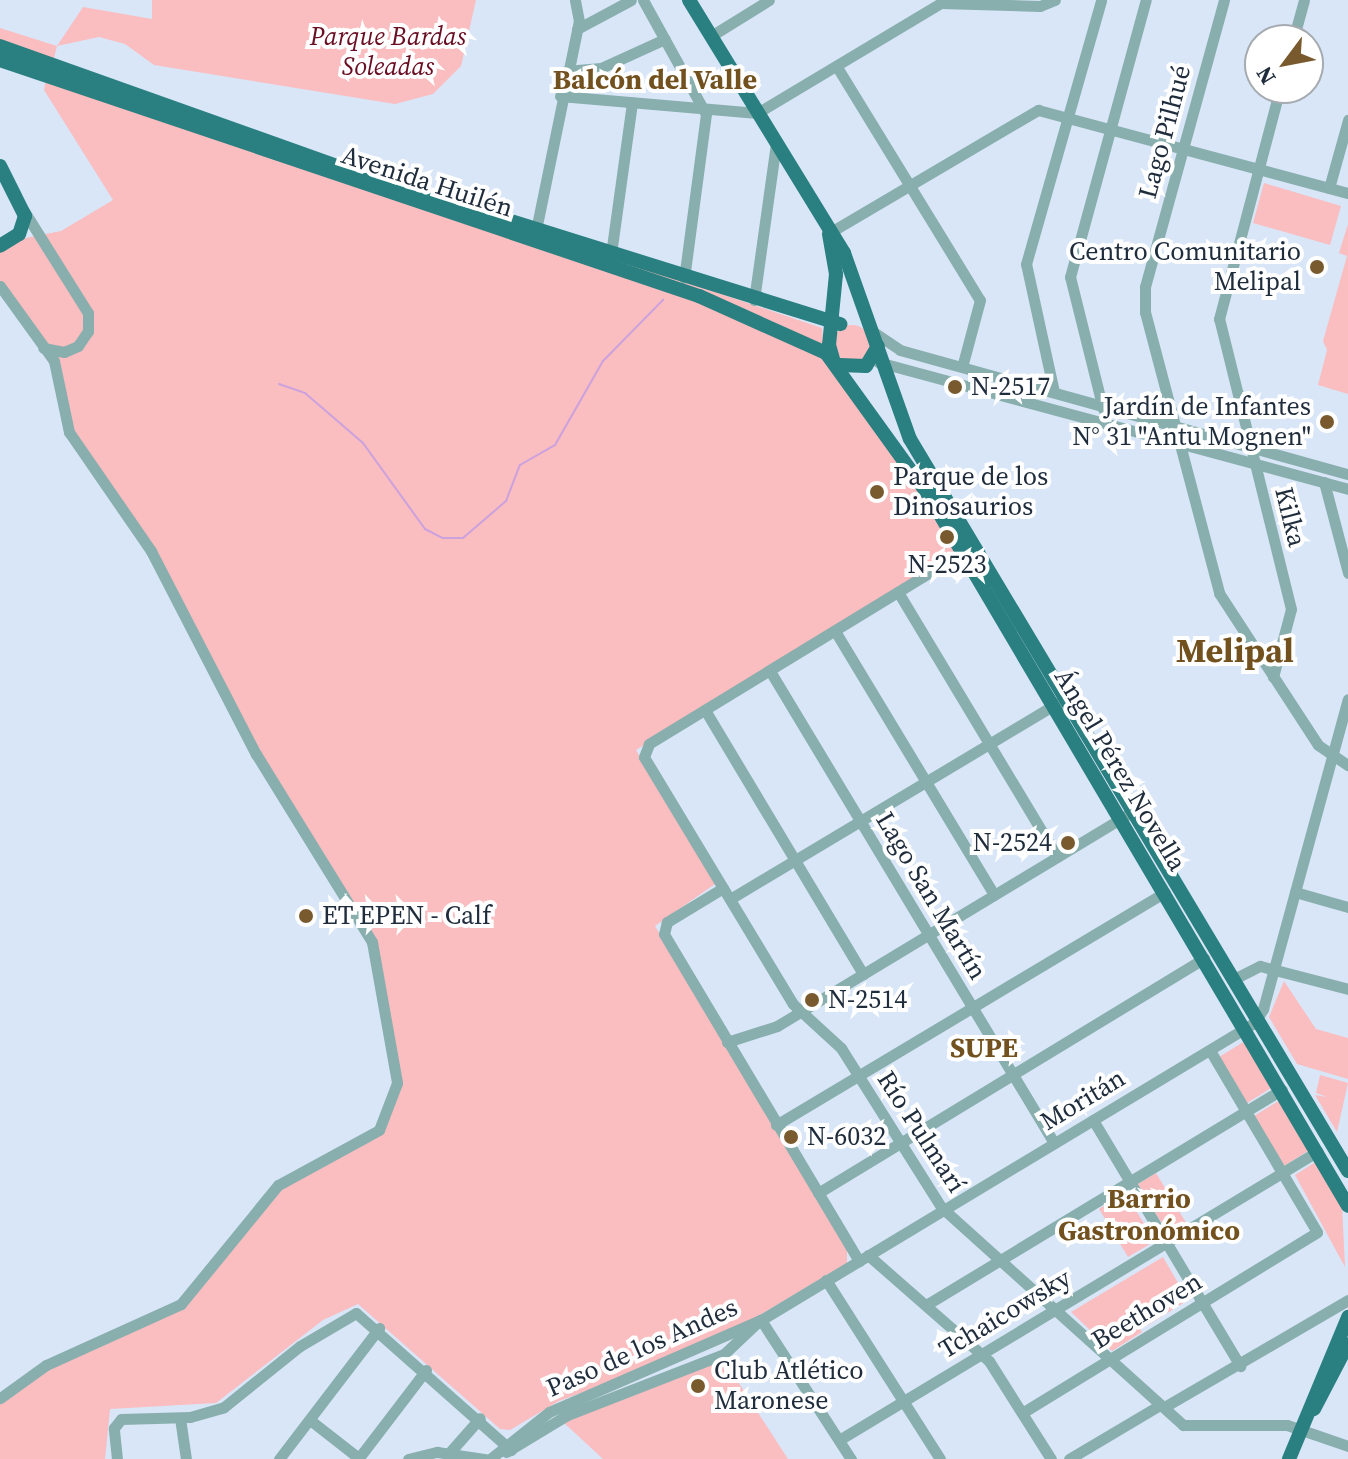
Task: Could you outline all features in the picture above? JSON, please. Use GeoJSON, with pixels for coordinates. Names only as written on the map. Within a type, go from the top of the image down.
{"type":"FeatureCollection","features":[{"type":"Feature","properties":{"kind":"main road","name":"Ángel Pérez Novella"},"geometry":{"type":"LineString","coordinates":[[689,0],[848,261],[875,335],[876,362],[910,439],[969,549],[1127,815],[1234,979],[1282,1089],[1348,1206]]}},
{"type":"Feature","properties":{"kind":"main road","name":"Avenida Huilén"},"geometry":{"type":"LineString","coordinates":[[0,46],[536,230],[834,328]]}},
{"type":"Feature","properties":{"kind":"main road","name":"Avenida Huilén"},"geometry":{"type":"LineString","coordinates":[[0,60],[699,296],[802,340],[837,363]]}},
{"type":"Feature","properties":{"kind":"main road"},"geometry":{"type":"LineString","coordinates":[[0,166],[21,204],[19,234],[0,246]]}},
{"type":"Feature","properties":{"kind":"main road"},"geometry":{"type":"LineString","coordinates":[[0,186],[21,204]]}},
{"type":"Feature","properties":{"kind":"main road","name":"Ángel Pérez Novella"},"geometry":{"type":"LineString","coordinates":[[829,233],[836,274],[834,328],[837,363],[969,549]]}},
{"type":"Feature","properties":{"kind":"main road"},"geometry":{"type":"LineString","coordinates":[[834,328],[861,322],[875,335]]}},
{"type":"Feature","properties":{"kind":"main road"},"geometry":{"type":"LineString","coordinates":[[837,363],[853,369],[876,362]]}},
{"type":"Feature","properties":{"kind":"main road","name":"Ángel Pérez Novella"},"geometry":{"type":"LineString","coordinates":[[1127,815],[1165,892],[1204,958],[1252,1024],[1348,1171]]}},
{"type":"Feature","properties":{"kind":"main road"},"geometry":{"type":"LineString","coordinates":[[1289,1459],[1299,1428],[1348,1317]]}},
{"type":"Feature","properties":{"kind":"main road"},"geometry":{"type":"LineString","coordinates":[[1299,1428],[1344,1363],[1348,1344]]}},
{"type":"Feature","properties":{"kind":"street"},"geometry":{"type":"LineString","coordinates":[[536,230],[560,96],[577,29],[575,0]]}},
{"type":"Feature","properties":{"kind":"street"},"geometry":{"type":"LineString","coordinates":[[577,29],[631,0]]}},
{"type":"Feature","properties":{"kind":"street"},"geometry":{"type":"LineString","coordinates":[[643,0],[705,109],[684,278]]}},
{"type":"Feature","properties":{"kind":"street"},"geometry":{"type":"LineString","coordinates":[[711,36],[769,0]]}},
{"type":"Feature","properties":{"kind":"street"},"geometry":{"type":"LineString","coordinates":[[560,96],[757,113],[837,67],[937,2],[1040,6],[1055,0]]}},
{"type":"Feature","properties":{"kind":"street"},"geometry":{"type":"LineString","coordinates":[[1054,392],[1025,272],[1101,0]]}},
{"type":"Feature","properties":{"kind":"street"},"geometry":{"type":"LineString","coordinates":[[1102,421],[1102,405],[1070,282],[1146,0]]}},
{"type":"Feature","properties":{"kind":"street","name":"Lago Pilhué"},"geometry":{"type":"LineString","coordinates":[[1224,0],[1144,295],[1219,593],[1273,677],[1332,758]]}},
{"type":"Feature","properties":{"kind":"street"},"geometry":{"type":"LineString","coordinates":[[1297,24],[1304,0]]}},
{"type":"Feature","properties":{"kind":"street"},"geometry":{"type":"LineString","coordinates":[[566,71],[601,68],[665,39]]}},
{"type":"Feature","properties":{"kind":"street"},"geometry":{"type":"LineString","coordinates":[[837,67],[980,300],[962,367]]}},
{"type":"Feature","properties":{"kind":"street"},"geometry":{"type":"LineString","coordinates":[[611,254],[632,102]]}},
{"type":"Feature","properties":{"kind":"street","name":"Kilka"},"geometry":{"type":"LineString","coordinates":[[1273,677],[1291,613],[1219,319],[1276,104]]}},
{"type":"Feature","properties":{"kind":"street"},"geometry":{"type":"LineString","coordinates":[[829,233],[1033,111],[1068,116],[1348,193]]}},
{"type":"Feature","properties":{"kind":"street"},"geometry":{"type":"LineString","coordinates":[[1329,188],[1348,120]]}},
{"type":"Feature","properties":{"kind":"street"},"geometry":{"type":"LineString","coordinates":[[754,300],[776,143]]}},
{"type":"Feature","properties":{"kind":"street"},"geometry":{"type":"LineString","coordinates":[[21,204],[88,313],[88,331],[78,346],[64,352],[42,348]]}},
{"type":"Feature","properties":{"kind":"street"},"geometry":{"type":"LineString","coordinates":[[0,286],[54,361],[69,432],[151,551],[256,754],[372,942],[397,1083],[379,1130],[278,1185],[181,1304],[46,1365],[0,1398]]}},
{"type":"Feature","properties":{"kind":"street"},"geometry":{"type":"LineString","coordinates":[[875,335],[894,347],[962,367],[1348,474]]}},
{"type":"Feature","properties":{"kind":"street"},"geometry":{"type":"LineString","coordinates":[[876,362],[1348,489]]}},
{"type":"Feature","properties":{"kind":"street"},"geometry":{"type":"LineString","coordinates":[[1324,482],[1348,573]]}},
{"type":"Feature","properties":{"kind":"street"},"geometry":{"type":"LineString","coordinates":[[863,974],[705,710],[969,549]]}},
{"type":"Feature","properties":{"kind":"street"},"geometry":{"type":"LineString","coordinates":[[898,592],[1057,857]]}},
{"type":"Feature","properties":{"kind":"street"},"geometry":{"type":"LineString","coordinates":[[835,631],[994,895]]}},
{"type":"Feature","properties":{"kind":"street","name":"Lago San Martín"},"geometry":{"type":"LineString","coordinates":[[770,671],[1054,1143]]}},
{"type":"Feature","properties":{"kind":"street"},"geometry":{"type":"LineString","coordinates":[[1252,1024],[1274,969],[1348,699]]}},
{"type":"Feature","properties":{"kind":"street"},"geometry":{"type":"LineString","coordinates":[[730,899],[1059,701]]}},
{"type":"Feature","properties":{"kind":"street","name":"Río Pulmarí"},"geometry":{"type":"LineString","coordinates":[[705,710],[644,751],[723,888],[800,1012],[834,1038],[943,1210],[1163,1405],[1176,1420],[1194,1428],[1299,1428],[1348,1446]]}},
{"type":"Feature","properties":{"kind":"street"},"geometry":{"type":"LineString","coordinates":[[1332,758],[1348,765]]}},
{"type":"Feature","properties":{"kind":"street"},"geometry":{"type":"LineString","coordinates":[[727,1042],[800,1012],[1127,815]]}},
{"type":"Feature","properties":{"kind":"street"},"geometry":{"type":"LineString","coordinates":[[723,888],[664,928],[727,1042],[818,1193],[864,1258],[926,1305],[982,1354],[1051,1459]]}},
{"type":"Feature","properties":{"kind":"street"},"geometry":{"type":"LineString","coordinates":[[776,1125],[1165,892]]}},
{"type":"Feature","properties":{"kind":"street"},"geometry":{"type":"LineString","coordinates":[[1295,892],[1348,907]]}},
{"type":"Feature","properties":{"kind":"street"},"geometry":{"type":"LineString","coordinates":[[818,1193],[1204,958]]}},
{"type":"Feature","properties":{"kind":"street"},"geometry":{"type":"LineString","coordinates":[[1234,979],[1256,966],[1348,989]]}},
{"type":"Feature","properties":{"kind":"street","name":"Moritán"},"geometry":{"type":"LineString","coordinates":[[864,1258],[1252,1024]]}},
{"type":"Feature","properties":{"kind":"street","name":"Beethoven"},"geometry":{"type":"LineString","coordinates":[[1022,1413],[1317,1232],[1210,1050]]}},
{"type":"Feature","properties":{"kind":"street"},"geometry":{"type":"LineString","coordinates":[[926,1305],[1282,1089]]}},
{"type":"Feature","properties":{"kind":"street"},"geometry":{"type":"LineString","coordinates":[[1093,1120],[1240,1366]]}},
{"type":"Feature","properties":{"kind":"street","name":"Tchaicowsky"},"geometry":{"type":"LineString","coordinates":[[839,1440],[1318,1151]]}},
{"type":"Feature","properties":{"kind":"street","name":"Paso de los Andes"},"geometry":{"type":"LineString","coordinates":[[489,1459],[549,1412],[761,1320],[864,1258]]}},
{"type":"Feature","properties":{"kind":"street"},"geometry":{"type":"LineString","coordinates":[[826,1280],[940,1459]]}},
{"type":"Feature","properties":{"kind":"street"},"geometry":{"type":"LineString","coordinates":[[1069,1459],[1163,1405],[1240,1366],[1348,1300]]}},
{"type":"Feature","properties":{"kind":"street"},"geometry":{"type":"LineString","coordinates":[[117,1459],[117,1421],[180,1418],[224,1407],[300,1346],[356,1313],[379,1328],[509,1445]]}},
{"type":"Feature","properties":{"kind":"street"},"geometry":{"type":"LineString","coordinates":[[761,1320],[851,1459]]}},
{"type":"Feature","properties":{"kind":"street"},"geometry":{"type":"LineString","coordinates":[[279,1459],[379,1328]]}},
{"type":"Feature","properties":{"kind":"street"},"geometry":{"type":"LineString","coordinates":[[310,1420],[359,1459],[426,1370]]}},
{"type":"Feature","properties":{"kind":"street"},"geometry":{"type":"LineString","coordinates":[[180,1418],[186,1459]]}},
{"type":"Feature","properties":{"kind":"street"},"geometry":{"type":"LineString","coordinates":[[450,1452],[480,1418]]}},
{"type":"Feature","properties":{"kind":"street"},"geometry":{"type":"LineString","coordinates":[[408,1459],[450,1452],[489,1459]]}},
{"type":"Feature","properties":{"kind":"green space","name":"Parque Bardas Soleadas"},"geometry":{"type":"Polygon","coordinates":[[[152,0],[476,0],[461,66],[433,94],[395,104],[154,65],[125,44],[99,37],[57,46],[83,7],[152,19],[152,0]]]}},
{"type":"Feature","properties":{"kind":"green space"},"geometry":{"type":"Polygon","coordinates":[[[0,28],[57,46],[53,62],[0,43],[0,28]]]}},
{"type":"Feature","properties":{"kind":"green space"},"geometry":{"type":"Polygon","coordinates":[[[0,51],[822,328],[823,344],[819,343],[0,51]]]}},
{"type":"Feature","properties":{"kind":"green space"},"geometry":{"type":"Polygon","coordinates":[[[46,80],[712,305],[817,351],[916,483],[954,551],[949,558],[636,750],[715,884],[655,926],[847,1249],[847,1263],[755,1318],[670,1360],[559,1401],[510,1430],[500,1429],[358,1304],[323,1320],[216,1403],[110,1409],[105,1459],[0,1459],[0,1398],[37,1370],[171,1312],[278,1184],[369,1138],[395,1097],[379,963],[256,753],[159,564],[75,443],[57,376],[0,286],[0,243],[61,231],[113,200],[44,90],[46,80]]]}},
{"type":"Feature","properties":{"kind":"green space"},"geometry":{"type":"Polygon","coordinates":[[[1264,183],[1341,206],[1330,245],[1253,223],[1264,183]]]}},
{"type":"Feature","properties":{"kind":"green space"},"geometry":{"type":"Polygon","coordinates":[[[1348,224],[1348,394],[1318,385],[1327,350],[1323,341],[1347,256],[1339,253],[1348,224]]]}},
{"type":"Feature","properties":{"kind":"green space"},"geometry":{"type":"Polygon","coordinates":[[[852,325],[865,331],[871,344],[865,357],[852,363],[839,357],[833,344],[839,331],[852,325]]]}},
{"type":"Feature","properties":{"kind":"green space"},"geometry":{"type":"Polygon","coordinates":[[[1284,981],[1316,1029],[1348,1038],[1348,1079],[1297,1064],[1269,1017],[1284,981]]]}},
{"type":"Feature","properties":{"kind":"green space"},"geometry":{"type":"Polygon","coordinates":[[[1245,1041],[1273,1087],[1247,1103],[1219,1057],[1245,1041]]]}},
{"type":"Feature","properties":{"kind":"green space"},"geometry":{"type":"Polygon","coordinates":[[[1320,1075],[1348,1083],[1337,1132],[1315,1095],[1327,1097],[1316,1093],[1320,1075]]]}},
{"type":"Feature","properties":{"kind":"green space"},"geometry":{"type":"Polygon","coordinates":[[[1280,1100],[1311,1149],[1284,1166],[1254,1116],[1280,1100]]]}},
{"type":"Feature","properties":{"kind":"green space"},"geometry":{"type":"Polygon","coordinates":[[[1317,1161],[1342,1205],[1345,1267],[1295,1175],[1317,1161]]]}},
{"type":"Feature","properties":{"kind":"green space"},"geometry":{"type":"Polygon","coordinates":[[[1156,1173],[1188,1226],[1170,1237],[1138,1184],[1156,1173]]]}},
{"type":"Feature","properties":{"kind":"green space"},"geometry":{"type":"Polygon","coordinates":[[[1125,1193],[1155,1241],[1128,1257],[1099,1209],[1125,1193]]]}},
{"type":"Feature","properties":{"kind":"green space"},"geometry":{"type":"Polygon","coordinates":[[[1163,1257],[1188,1300],[1148,1325],[1140,1314],[1134,1318],[1142,1332],[1112,1351],[1071,1312],[1163,1257]]]}},
{"type":"Feature","properties":{"kind":"green space","name":"Club Atlético Maronese"},"geometry":{"type":"Polygon","coordinates":[[[724,1360],[788,1459],[603,1459],[563,1422],[724,1360]]]}},
{"type":"Feature","properties":{"kind":"waterway"},"geometry":{"type":"LineString","coordinates":[[279,384],[305,393],[363,443],[425,529],[443,538],[463,538],[506,501],[520,465],[555,445],[603,361],[663,300]]}},
{"type":"Feature","properties":{"kind":"place","name":"Centro Comunitario Melipal"},"geometry":{"type":"Point","coordinates":[1317,267]}},
{"type":"Feature","properties":{"kind":"place","name":"N-2517"},"geometry":{"type":"Point","coordinates":[955,387]}},
{"type":"Feature","properties":{"kind":"place","name":"Jardín de Infantes N° 31 \"Antu Mognen\""},"geometry":{"type":"Point","coordinates":[1327,422]}},
{"type":"Feature","properties":{"kind":"place","name":"Parque de los Dinosaurios"},"geometry":{"type":"Point","coordinates":[877,492]}},
{"type":"Feature","properties":{"kind":"place","name":"N-2523"},"geometry":{"type":"Point","coordinates":[947,537]}},
{"type":"Feature","properties":{"kind":"place","name":"N-2524"},"geometry":{"type":"Point","coordinates":[1068,843]}},
{"type":"Feature","properties":{"kind":"place","name":"ET EPEN - Calf"},"geometry":{"type":"Point","coordinates":[306,916]}},
{"type":"Feature","properties":{"kind":"place","name":"N-2514"},"geometry":{"type":"Point","coordinates":[812,1000]}},
{"type":"Feature","properties":{"kind":"place","name":"N-6032"},"geometry":{"type":"Point","coordinates":[791,1137]}},
{"type":"Feature","properties":{"kind":"place","name":"Club Atlético Maronese"},"geometry":{"type":"Point","coordinates":[698,1386]}},
{"type":"Feature","properties":{"kind":"district","name":"Balcón del Valle"},"geometry":{"type":"Point","coordinates":[655,79]}},
{"type":"Feature","properties":{"kind":"district","name":"Melipal"},"geometry":{"type":"Point","coordinates":[1235,651]}},
{"type":"Feature","properties":{"kind":"district","name":"SUPE"},"geometry":{"type":"Point","coordinates":[984,1047]}},
{"type":"Feature","properties":{"kind":"district","name":"Barrio Gastronómico"},"geometry":{"type":"Point","coordinates":[1149,1214]}}]}
